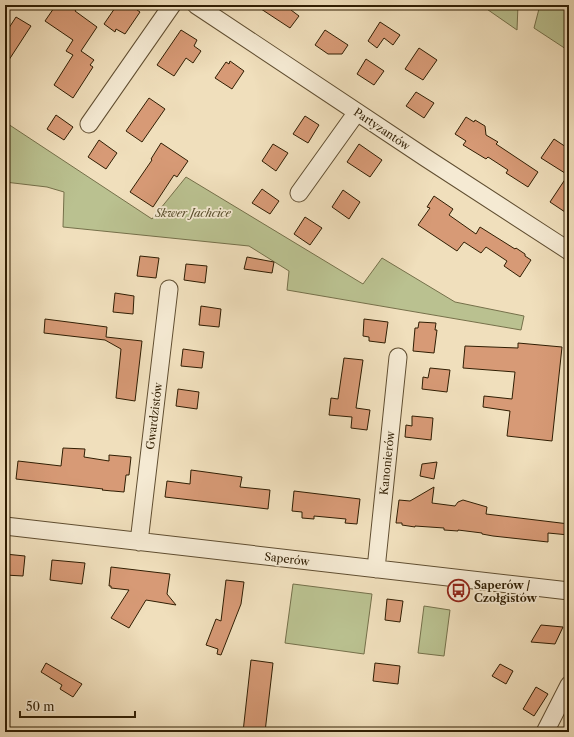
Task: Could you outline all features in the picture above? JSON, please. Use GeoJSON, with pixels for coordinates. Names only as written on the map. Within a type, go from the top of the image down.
{"type":"FeatureCollection","features":[{"type":"Feature","properties":{"kind":"street"},"geometry":{"type":"LineString","coordinates":[[90,124],[172,5]]}},
{"type":"Feature","properties":{"kind":"street","name":"Partyzantów"},"geometry":{"type":"LineString","coordinates":[[196,5],[569,251]]}},
{"type":"Feature","properties":{"kind":"street"},"geometry":{"type":"LineString","coordinates":[[299,193],[357,112]]}},
{"type":"Feature","properties":{"kind":"street","name":"Gwardzistów"},"geometry":{"type":"LineString","coordinates":[[139,542],[169,289]]}},
{"type":"Feature","properties":{"kind":"street","name":"Kanonierów"},"geometry":{"type":"LineString","coordinates":[[376,569],[398,357]]}},
{"type":"Feature","properties":{"kind":"street","name":"Saperów"},"geometry":{"type":"LineString","coordinates":[[5,526],[569,591]]}},
{"type":"Feature","properties":{"kind":"street"},"geometry":{"type":"LineString","coordinates":[[545,732],[569,685]]}},
{"type":"Feature","properties":{"kind":"green space"},"geometry":{"type":"Polygon","coordinates":[[[481,5],[518,5],[517,30],[481,5]]]}},
{"type":"Feature","properties":{"kind":"green space"},"geometry":{"type":"Polygon","coordinates":[[[540,5],[569,5],[569,51],[534,28],[540,5]]]}},
{"type":"Feature","properties":{"kind":"green space","name":"Skwer Jachcice"},"geometry":{"type":"Polygon","coordinates":[[[5,122],[152,219],[186,177],[363,284],[382,258],[455,302],[524,316],[521,330],[287,290],[289,271],[249,246],[63,227],[64,192],[47,187],[5,182],[5,122]]]}},
{"type":"Feature","properties":{"kind":"green space"},"geometry":{"type":"Polygon","coordinates":[[[293,584],[372,594],[364,654],[285,643],[293,584]]]}},
{"type":"Feature","properties":{"kind":"green space"},"geometry":{"type":"Polygon","coordinates":[[[424,606],[450,610],[444,656],[418,653],[424,606]]]}},
{"type":"Feature","properties":{"kind":"building"},"geometry":{"type":"Polygon","coordinates":[[[56,5],[79,5],[75,11],[97,27],[81,51],[94,60],[90,65],[93,67],[73,98],[54,85],[73,55],[66,51],[73,40],[45,21],[56,5]]]}},
{"type":"Feature","properties":{"kind":"building"},"geometry":{"type":"Polygon","coordinates":[[[117,5],[130,5],[140,12],[125,34],[116,29],[115,32],[104,24],[117,5]]]}},
{"type":"Feature","properties":{"kind":"building"},"geometry":{"type":"Polygon","coordinates":[[[255,5],[295,5],[291,10],[299,16],[290,28],[255,5]]]}},
{"type":"Feature","properties":{"kind":"building"},"geometry":{"type":"Polygon","coordinates":[[[16,17],[31,26],[5,66],[5,34],[16,17]]]}},
{"type":"Feature","properties":{"kind":"building"},"geometry":{"type":"Polygon","coordinates":[[[380,22],[400,35],[393,45],[384,38],[377,48],[368,41],[380,22]]]}},
{"type":"Feature","properties":{"kind":"building"},"geometry":{"type":"Polygon","coordinates":[[[181,30],[197,40],[194,46],[201,51],[193,63],[186,58],[174,76],[157,65],[181,30]]]}},
{"type":"Feature","properties":{"kind":"building"},"geometry":{"type":"Polygon","coordinates":[[[325,30],[348,45],[342,54],[328,54],[315,45],[325,30]]]}},
{"type":"Feature","properties":{"kind":"building"},"geometry":{"type":"Polygon","coordinates":[[[419,48],[437,60],[423,80],[405,69],[419,48]]]}},
{"type":"Feature","properties":{"kind":"building"},"geometry":{"type":"Polygon","coordinates":[[[366,59],[384,71],[374,85],[357,74],[366,59]]]}},
{"type":"Feature","properties":{"kind":"building"},"geometry":{"type":"Polygon","coordinates":[[[230,61],[244,71],[232,89],[215,78],[226,62],[229,64],[230,61]]]}},
{"type":"Feature","properties":{"kind":"building"},"geometry":{"type":"Polygon","coordinates":[[[416,92],[434,103],[424,118],[406,106],[416,92]]]}},
{"type":"Feature","properties":{"kind":"building"},"geometry":{"type":"Polygon","coordinates":[[[149,98],[165,109],[142,142],[126,131],[149,98]]]}},
{"type":"Feature","properties":{"kind":"building"},"geometry":{"type":"Polygon","coordinates":[[[56,115],[73,127],[64,140],[47,129],[56,115]]]}},
{"type":"Feature","properties":{"kind":"building"},"geometry":{"type":"Polygon","coordinates":[[[305,116],[319,125],[308,143],[293,134],[305,116]]]}},
{"type":"Feature","properties":{"kind":"building"},"geometry":{"type":"Polygon","coordinates":[[[466,117],[485,126],[486,135],[498,142],[496,144],[538,172],[528,187],[506,173],[508,170],[488,157],[486,159],[463,145],[466,141],[455,134],[466,117]]]}},
{"type":"Feature","properties":{"kind":"building"},"geometry":{"type":"Polygon","coordinates":[[[554,139],[569,149],[569,204],[565,212],[550,202],[568,175],[541,158],[554,139]]]}},
{"type":"Feature","properties":{"kind":"building"},"geometry":{"type":"Polygon","coordinates":[[[99,140],[117,153],[106,169],[88,157],[99,140]]]}},
{"type":"Feature","properties":{"kind":"building"},"geometry":{"type":"Polygon","coordinates":[[[161,143],[188,161],[177,177],[174,175],[153,207],[130,192],[152,160],[151,159],[161,143]]]}},
{"type":"Feature","properties":{"kind":"building"},"geometry":{"type":"Polygon","coordinates":[[[273,144],[288,153],[276,171],[262,161],[273,144]]]}},
{"type":"Feature","properties":{"kind":"building"},"geometry":{"type":"Polygon","coordinates":[[[359,144],[382,160],[370,177],[347,162],[359,144]]]}},
{"type":"Feature","properties":{"kind":"building"},"geometry":{"type":"Polygon","coordinates":[[[262,189],[279,201],[270,214],[252,203],[262,189]]]}},
{"type":"Feature","properties":{"kind":"building"},"geometry":{"type":"Polygon","coordinates":[[[343,190],[360,202],[349,219],[332,207],[343,190]]]}},
{"type":"Feature","properties":{"kind":"building"},"geometry":{"type":"Polygon","coordinates":[[[434,196],[453,209],[449,215],[476,234],[480,227],[525,254],[525,256],[531,260],[520,277],[504,266],[507,261],[486,247],[481,253],[464,242],[457,251],[418,225],[430,208],[427,207],[434,196]]]}},
{"type":"Feature","properties":{"kind":"building"},"geometry":{"type":"Polygon","coordinates":[[[305,217],[322,228],[310,245],[294,234],[305,217]]]}},
{"type":"Feature","properties":{"kind":"building"},"geometry":{"type":"Polygon","coordinates":[[[140,256],[159,258],[156,278],[137,276],[140,256]]]}},
{"type":"Feature","properties":{"kind":"building"},"geometry":{"type":"Polygon","coordinates":[[[247,257],[274,262],[272,273],[244,269],[247,257]]]}},
{"type":"Feature","properties":{"kind":"building"},"geometry":{"type":"Polygon","coordinates":[[[186,264],[207,266],[205,283],[184,280],[186,264]]]}},
{"type":"Feature","properties":{"kind":"building"},"geometry":{"type":"Polygon","coordinates":[[[115,293],[134,296],[133,314],[113,312],[115,293]]]}},
{"type":"Feature","properties":{"kind":"building"},"geometry":{"type":"Polygon","coordinates":[[[201,306],[221,309],[219,327],[199,325],[201,306]]]}},
{"type":"Feature","properties":{"kind":"building"},"geometry":{"type":"Polygon","coordinates":[[[45,319],[107,327],[106,337],[142,341],[135,401],[116,398],[121,349],[105,340],[44,333],[45,319]]]}},
{"type":"Feature","properties":{"kind":"building"},"geometry":{"type":"Polygon","coordinates":[[[364,319],[388,322],[385,343],[369,341],[369,337],[363,336],[364,319]]]}},
{"type":"Feature","properties":{"kind":"building"},"geometry":{"type":"Polygon","coordinates":[[[419,322],[436,323],[435,330],[437,330],[434,353],[413,351],[415,328],[418,328],[419,322]]]}},
{"type":"Feature","properties":{"kind":"building"},"geometry":{"type":"Polygon","coordinates":[[[518,343],[562,347],[552,441],[507,436],[510,411],[483,407],[484,396],[512,399],[515,372],[463,368],[465,346],[518,348],[518,343]]]}},
{"type":"Feature","properties":{"kind":"building"},"geometry":{"type":"Polygon","coordinates":[[[183,349],[204,352],[202,368],[181,366],[183,349]]]}},
{"type":"Feature","properties":{"kind":"building"},"geometry":{"type":"Polygon","coordinates":[[[344,358],[363,360],[356,408],[370,410],[367,430],[351,428],[352,417],[329,415],[331,398],[338,399],[344,358]]]}},
{"type":"Feature","properties":{"kind":"building"},"geometry":{"type":"Polygon","coordinates":[[[430,368],[450,370],[447,392],[422,389],[423,377],[428,378],[430,368]]]}},
{"type":"Feature","properties":{"kind":"building"},"geometry":{"type":"Polygon","coordinates":[[[178,389],[199,392],[197,409],[176,406],[178,389]]]}},
{"type":"Feature","properties":{"kind":"building"},"geometry":{"type":"Polygon","coordinates":[[[412,416],[433,418],[431,440],[405,437],[406,425],[412,426],[412,416]]]}},
{"type":"Feature","properties":{"kind":"building"},"geometry":{"type":"Polygon","coordinates":[[[63,448],[85,449],[84,457],[109,461],[109,455],[131,457],[129,475],[126,475],[124,492],[16,479],[18,461],[61,466],[63,448]]]}},
{"type":"Feature","properties":{"kind":"building"},"geometry":{"type":"Polygon","coordinates":[[[437,462],[434,479],[420,476],[422,464],[437,462]]]}},
{"type":"Feature","properties":{"kind":"building"},"geometry":{"type":"Polygon","coordinates":[[[191,470],[242,477],[240,487],[270,490],[268,509],[165,497],[167,481],[190,484],[191,470]]]}},
{"type":"Feature","properties":{"kind":"building"},"geometry":{"type":"Polygon","coordinates":[[[434,487],[432,503],[455,506],[458,502],[463,500],[487,507],[486,514],[569,524],[569,535],[548,533],[548,542],[493,536],[458,530],[444,530],[444,528],[415,527],[402,525],[402,523],[396,523],[399,500],[410,501],[434,487]]]}},
{"type":"Feature","properties":{"kind":"building"},"geometry":{"type":"Polygon","coordinates":[[[294,491],[360,499],[357,524],[345,523],[346,519],[314,516],[314,519],[302,518],[302,512],[292,511],[294,491]]]}},
{"type":"Feature","properties":{"kind":"building"},"geometry":{"type":"Polygon","coordinates":[[[5,554],[25,556],[23,576],[5,575],[5,554]]]}},
{"type":"Feature","properties":{"kind":"building"},"geometry":{"type":"Polygon","coordinates":[[[52,560],[85,563],[82,584],[50,580],[52,560]]]}},
{"type":"Feature","properties":{"kind":"building"},"geometry":{"type":"Polygon","coordinates":[[[111,567],[170,574],[167,594],[176,605],[146,600],[129,628],[111,618],[129,590],[111,588],[111,586],[109,586],[111,567]]]}},
{"type":"Feature","properties":{"kind":"building"},"geometry":{"type":"Polygon","coordinates":[[[226,580],[244,582],[241,604],[221,655],[217,654],[218,649],[206,645],[216,619],[221,621],[226,580]]]}},
{"type":"Feature","properties":{"kind":"building"},"geometry":{"type":"Polygon","coordinates":[[[387,599],[403,601],[400,622],[385,620],[387,599]]]}},
{"type":"Feature","properties":{"kind":"building"},"geometry":{"type":"Polygon","coordinates":[[[541,625],[563,627],[555,644],[531,642],[541,625]]]}},
{"type":"Feature","properties":{"kind":"building"},"geometry":{"type":"Polygon","coordinates":[[[251,660],[273,663],[265,732],[243,732],[251,660]]]}},
{"type":"Feature","properties":{"kind":"building"},"geometry":{"type":"Polygon","coordinates":[[[46,663],[82,684],[73,697],[60,689],[62,685],[41,672],[46,663]]]}},
{"type":"Feature","properties":{"kind":"building"},"geometry":{"type":"Polygon","coordinates":[[[375,663],[400,666],[398,684],[373,681],[375,663]]]}},
{"type":"Feature","properties":{"kind":"building"},"geometry":{"type":"Polygon","coordinates":[[[500,664],[513,671],[506,684],[492,676],[500,664]]]}},
{"type":"Feature","properties":{"kind":"building"},"geometry":{"type":"Polygon","coordinates":[[[536,687],[548,694],[534,716],[523,709],[536,687]]]}},
{"type":"Feature","properties":{"kind":"place","name":"Saperów / Czołgistów"},"geometry":{"type":"Point","coordinates":[459,591]}}]}
